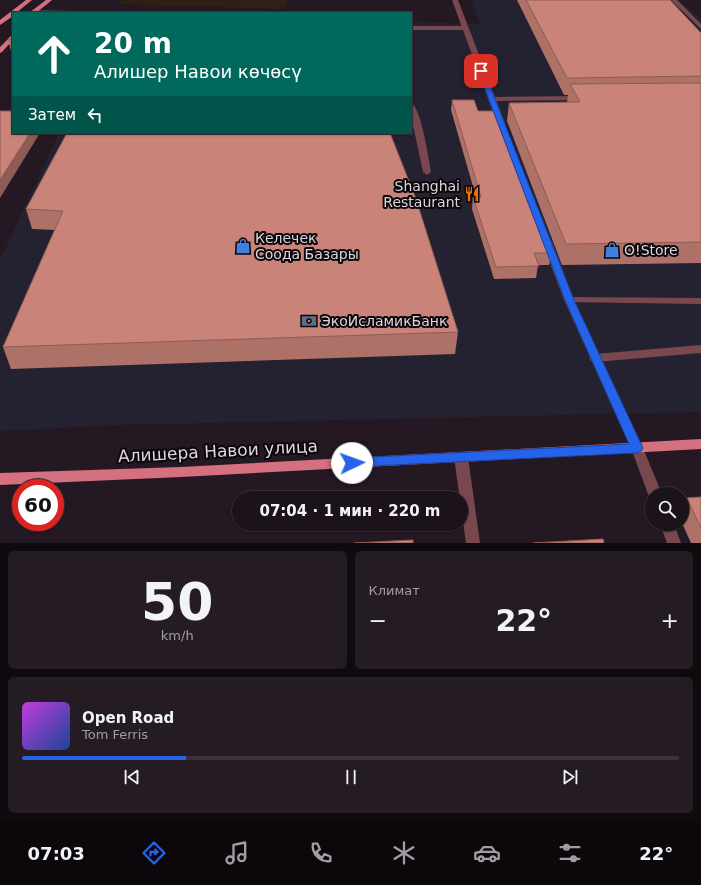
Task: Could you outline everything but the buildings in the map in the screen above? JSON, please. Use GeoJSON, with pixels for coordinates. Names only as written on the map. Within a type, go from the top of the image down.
{"type":"FeatureCollection","features":[{"type":"Feature","properties":{"kind":"main road"},"geometry":{"type":"LineString","coordinates":[[14,12],[29,0]]}},
{"type":"Feature","properties":{"kind":"main road"},"geometry":{"type":"LineString","coordinates":[[33,12],[49,0]]}},
{"type":"Feature","properties":{"kind":"main road"},"geometry":{"type":"LineString","coordinates":[[0,23],[12,13]]}},
{"type":"Feature","properties":{"kind":"main road"},"geometry":{"type":"LineString","coordinates":[[0,51],[12,37]]}},
{"type":"Feature","properties":{"kind":"main road","name":"Алишера Навои улица"},"geometry":{"type":"LineString","coordinates":[[0,479],[181,472],[701,444]]}},
{"type":"Feature","properties":{"kind":"street"},"geometry":{"type":"LineString","coordinates":[[455,0],[503,129]]}},
{"type":"Feature","properties":{"kind":"street"},"geometry":{"type":"LineString","coordinates":[[674,0],[701,27]]}},
{"type":"Feature","properties":{"kind":"street"},"geometry":{"type":"LineString","coordinates":[[412,28],[466,28]]}},
{"type":"Feature","properties":{"kind":"street"},"geometry":{"type":"LineString","coordinates":[[492,99],[592,98]]}},
{"type":"Feature","properties":{"kind":"street"},"geometry":{"type":"LineString","coordinates":[[412,110],[427,172]]}},
{"type":"Feature","properties":{"kind":"street"},"geometry":{"type":"LineString","coordinates":[[543,233],[569,300],[637,448],[652,487]]}},
{"type":"Feature","properties":{"kind":"street"},"geometry":{"type":"LineString","coordinates":[[569,300],[701,302]]}},
{"type":"Feature","properties":{"kind":"street"},"geometry":{"type":"LineString","coordinates":[[596,358],[701,349]]}},
{"type":"Feature","properties":{"kind":"street"},"geometry":{"type":"LineString","coordinates":[[461,457],[473,543]]}},
{"type":"Feature","properties":{"kind":"street"},"geometry":{"type":"LineString","coordinates":[[670,531],[674,543]]}},
{"type":"Feature","properties":{"kind":"shaded area"},"geometry":{"type":"Polygon","coordinates":[[[122,0],[288,0],[283,9],[119,4],[122,0]]]}},
{"type":"Feature","properties":{"kind":"shaded area"},"geometry":{"type":"Polygon","coordinates":[[[471,0],[679,0],[701,19],[701,412],[121,425],[0,431],[0,260],[59,134],[412,134],[412,22],[480,24],[471,0]]]}},
{"type":"Feature","properties":{"kind":"place","name":"Shanghai Restaurant"},"geometry":{"type":"Point","coordinates":[472,194]}},
{"type":"Feature","properties":{"kind":"place","name":"Келечек Соода Базары"},"geometry":{"type":"Point","coordinates":[243,246]}},
{"type":"Feature","properties":{"kind":"place","name":"O!Store"},"geometry":{"type":"Point","coordinates":[612,250]}},
{"type":"Feature","properties":{"kind":"place","name":"ЭкоИсламикБанк"},"geometry":{"type":"Point","coordinates":[309,321]}},
{"type":"Feature","properties":{"kind":"route"},"geometry":{"type":"LineString","coordinates":[[352,463],[637,448],[569,300],[481,71]]}}]}
